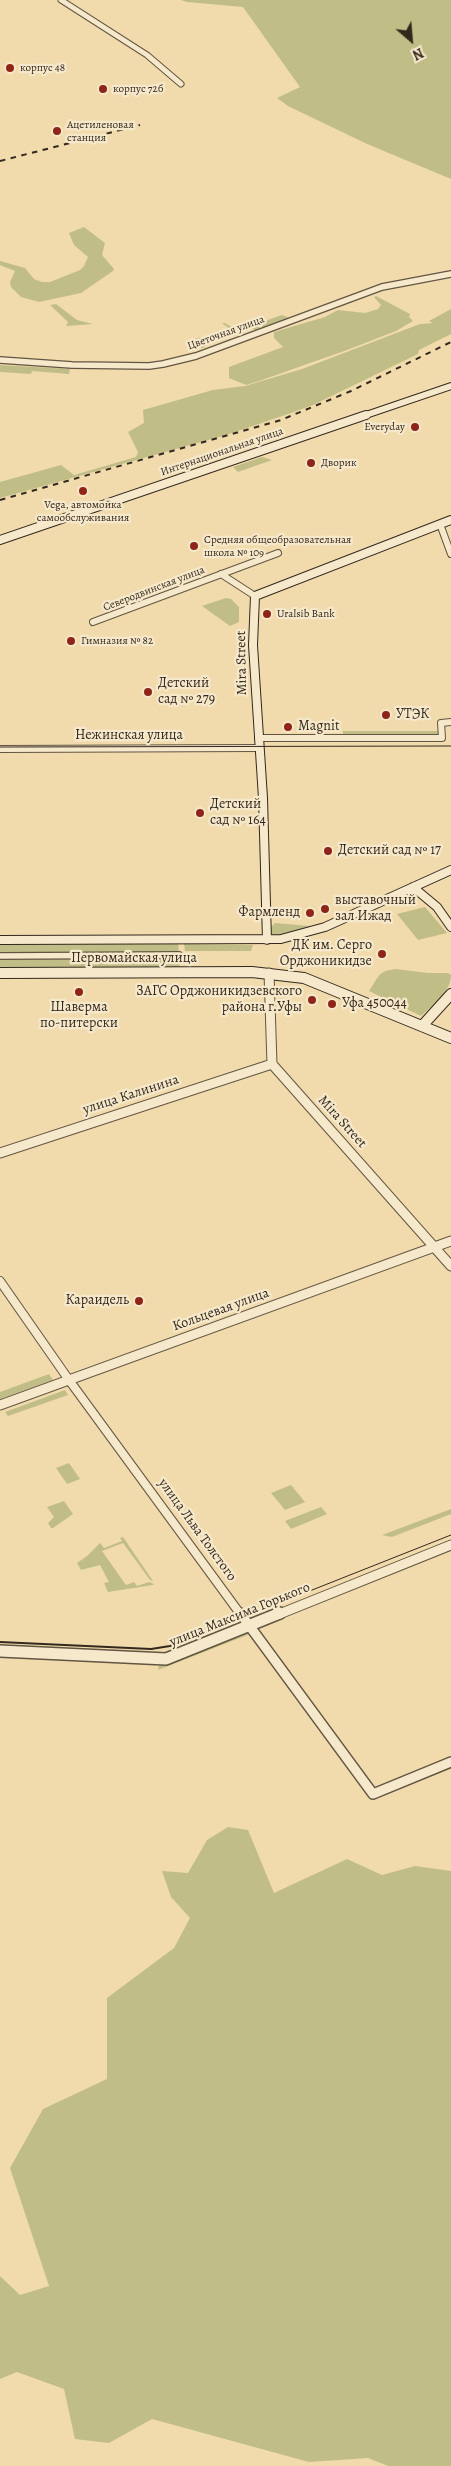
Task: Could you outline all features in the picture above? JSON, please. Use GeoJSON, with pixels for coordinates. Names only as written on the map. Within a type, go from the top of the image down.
{"type":"FeatureCollection","features":[{"type":"Feature","properties":{"kind":"main road","name":"Интернациональная улица"},"geometry":{"type":"LineString","coordinates":[[0,540],[451,386]]}},
{"type":"Feature","properties":{"kind":"main road"},"geometry":{"type":"LineString","coordinates":[[254,596],[451,520]]}},
{"type":"Feature","properties":{"kind":"main road","name":"Mira Street"},"geometry":{"type":"LineString","coordinates":[[254,596],[253,645],[263,798],[267,940]]}},
{"type":"Feature","properties":{"kind":"main road","name":"Первомайская улица"},"geometry":{"type":"LineString","coordinates":[[0,940],[267,940],[309,933],[451,870]]}},
{"type":"Feature","properties":{"kind":"main road"},"geometry":{"type":"LineString","coordinates":[[413,887],[437,907],[451,927]]}},
{"type":"Feature","properties":{"kind":"main road","name":"Первомайская улица"},"geometry":{"type":"LineString","coordinates":[[0,973],[269,974],[304,978],[451,1038]]}},
{"type":"Feature","properties":{"kind":"main road"},"geometry":{"type":"LineString","coordinates":[[422,1026],[451,994]]}},
{"type":"Feature","properties":{"kind":"street"},"geometry":{"type":"LineString","coordinates":[[61,0],[147,56],[181,84]]}},
{"type":"Feature","properties":{"kind":"street","name":"Цветочная улица"},"geometry":{"type":"LineString","coordinates":[[0,360],[72,365],[149,366],[163,364],[196,356],[382,287],[451,274]]}},
{"type":"Feature","properties":{"kind":"street"},"geometry":{"type":"LineString","coordinates":[[440,524],[451,554]]}},
{"type":"Feature","properties":{"kind":"street","name":"Северодвинская улица"},"geometry":{"type":"LineString","coordinates":[[93,622],[278,553]]}},
{"type":"Feature","properties":{"kind":"street"},"geometry":{"type":"LineString","coordinates":[[221,574],[254,596]]}},
{"type":"Feature","properties":{"kind":"street"},"geometry":{"type":"LineString","coordinates":[[258,738],[442,738],[441,723],[451,722]]}},
{"type":"Feature","properties":{"kind":"street","name":"Нежинская улица"},"geometry":{"type":"LineString","coordinates":[[0,749],[259,748]]}},
{"type":"Feature","properties":{"kind":"street"},"geometry":{"type":"LineString","coordinates":[[0,956],[179,956]]}},
{"type":"Feature","properties":{"kind":"street"},"geometry":{"type":"LineString","coordinates":[[269,974],[272,1064]]}},
{"type":"Feature","properties":{"kind":"street","name":"улица Калинина"},"geometry":{"type":"LineString","coordinates":[[0,1154],[272,1064]]}},
{"type":"Feature","properties":{"kind":"street","name":"Mira Street"},"geometry":{"type":"LineString","coordinates":[[272,1064],[451,1266]]}},
{"type":"Feature","properties":{"kind":"street","name":"Кольцевая улица"},"geometry":{"type":"LineString","coordinates":[[0,1405],[451,1240]]}},
{"type":"Feature","properties":{"kind":"street","name":"улица Льва Толстого"},"geometry":{"type":"LineString","coordinates":[[0,1281],[70,1380],[373,1794],[451,1762]]}},
{"type":"Feature","properties":{"kind":"street","name":"улица Максима Горького"},"geometry":{"type":"LineString","coordinates":[[0,1651],[166,1659],[451,1545]]}},
{"type":"Feature","properties":{"kind":"shaded area"},"geometry":{"type":"Polygon","coordinates":[[[181,0],[451,0],[451,179],[367,144],[288,106],[277,98],[300,87],[243,7],[181,0]]]}},
{"type":"Feature","properties":{"kind":"shaded area"},"geometry":{"type":"Polygon","coordinates":[[[84,227],[105,243],[102,255],[114,269],[113,271],[81,293],[39,302],[21,297],[11,287],[10,282],[15,271],[0,265],[0,261],[25,268],[34,279],[42,282],[50,282],[80,270],[88,257],[74,245],[69,233],[84,227]]]}},
{"type":"Feature","properties":{"kind":"shaded area"},"geometry":{"type":"Polygon","coordinates":[[[376,296],[410,314],[409,317],[413,321],[396,331],[347,350],[246,385],[229,378],[229,367],[283,347],[274,338],[274,332],[325,317],[338,310],[365,313],[378,309],[381,305],[374,297],[376,296]]]}},
{"type":"Feature","properties":{"kind":"shaded area"},"geometry":{"type":"Polygon","coordinates":[[[56,304],[77,320],[93,324],[66,326],[68,322],[50,305],[56,304]]]}},
{"type":"Feature","properties":{"kind":"shaded area"},"geometry":{"type":"Polygon","coordinates":[[[451,309],[451,334],[419,350],[418,354],[313,405],[226,435],[0,498],[0,482],[61,465],[74,475],[136,457],[138,452],[128,432],[144,423],[143,410],[213,390],[245,386],[302,369],[420,324],[433,323],[429,321],[451,309]]]}},
{"type":"Feature","properties":{"kind":"shaded area"},"geometry":{"type":"Polygon","coordinates":[[[282,315],[290,318],[257,331],[248,327],[282,315]]]}},
{"type":"Feature","properties":{"kind":"shaded area"},"geometry":{"type":"Polygon","coordinates":[[[222,323],[241,333],[225,336],[203,348],[197,347],[194,339],[231,330],[222,323]]]}},
{"type":"Feature","properties":{"kind":"shaded area"},"geometry":{"type":"Polygon","coordinates":[[[0,365],[70,369],[69,374],[32,371],[31,374],[0,372],[0,365]]]}},
{"type":"Feature","properties":{"kind":"shaded area"},"geometry":{"type":"Polygon","coordinates":[[[262,457],[272,460],[238,472],[233,467],[262,457]]]}},
{"type":"Feature","properties":{"kind":"shaded area"},"geometry":{"type":"Polygon","coordinates":[[[226,598],[231,599],[239,607],[239,622],[230,626],[202,606],[226,598]]]}},
{"type":"Feature","properties":{"kind":"shaded area"},"geometry":{"type":"Polygon","coordinates":[[[343,731],[438,731],[439,736],[343,737],[343,731]]]}},
{"type":"Feature","properties":{"kind":"shaded area"},"geometry":{"type":"Polygon","coordinates":[[[425,907],[447,933],[418,940],[397,914],[425,907]]]}},
{"type":"Feature","properties":{"kind":"shaded area"},"geometry":{"type":"Polygon","coordinates":[[[275,923],[310,926],[307,931],[272,938],[270,928],[275,923]]]}},
{"type":"Feature","properties":{"kind":"shaded area"},"geometry":{"type":"Polygon","coordinates":[[[178,941],[180,971],[0,971],[0,944],[178,941]]]}},
{"type":"Feature","properties":{"kind":"shaded area"},"geometry":{"type":"Polygon","coordinates":[[[184,944],[253,945],[251,951],[185,951],[184,944]]]}},
{"type":"Feature","properties":{"kind":"shaded area"},"geometry":{"type":"Polygon","coordinates":[[[396,969],[428,973],[448,973],[451,975],[445,993],[421,1016],[369,991],[382,973],[396,969]]]}},
{"type":"Feature","properties":{"kind":"shaded area"},"geometry":{"type":"Polygon","coordinates":[[[49,1374],[53,1380],[0,1399],[0,1392],[49,1374]]]}},
{"type":"Feature","properties":{"kind":"shaded area"},"geometry":{"type":"Polygon","coordinates":[[[65,1390],[68,1395],[8,1416],[5,1412],[65,1390]]]}},
{"type":"Feature","properties":{"kind":"shaded area"},"geometry":{"type":"Polygon","coordinates":[[[69,1463],[80,1479],[67,1484],[56,1468],[69,1463]]]}},
{"type":"Feature","properties":{"kind":"shaded area"},"geometry":{"type":"Polygon","coordinates":[[[291,1485],[305,1502],[285,1510],[271,1493],[291,1485]]]}},
{"type":"Feature","properties":{"kind":"shaded area"},"geometry":{"type":"Polygon","coordinates":[[[64,1501],[73,1514],[51,1528],[48,1523],[54,1517],[47,1507],[64,1501]]]}},
{"type":"Feature","properties":{"kind":"shaded area"},"geometry":{"type":"Polygon","coordinates":[[[321,1507],[327,1514],[291,1529],[285,1521],[321,1507]]]}},
{"type":"Feature","properties":{"kind":"shaded area"},"geometry":{"type":"Polygon","coordinates":[[[451,1509],[451,1514],[392,1537],[382,1535],[451,1509]]]}},
{"type":"Feature","properties":{"kind":"shaded area"},"geometry":{"type":"Polygon","coordinates":[[[123,1537],[153,1581],[150,1580],[123,1543],[102,1551],[126,1585],[134,1582],[137,1586],[149,1582],[154,1584],[108,1592],[104,1583],[109,1582],[100,1565],[81,1570],[77,1563],[100,1543],[104,1548],[122,1541],[120,1538],[123,1537]]]}},
{"type":"Feature","properties":{"kind":"shaded area"},"geometry":{"type":"Polygon","coordinates":[[[247,1631],[250,1634],[158,1670],[159,1666],[247,1631]]]}},
{"type":"Feature","properties":{"kind":"shaded area"},"geometry":{"type":"Polygon","coordinates":[[[228,1827],[248,1830],[274,1893],[347,1859],[382,1875],[415,1866],[451,1871],[451,2466],[388,2466],[368,2458],[309,2462],[152,2419],[109,2443],[75,2439],[64,2389],[17,2372],[0,2379],[0,2276],[20,2295],[49,2286],[10,2168],[43,2109],[107,2079],[107,1998],[174,1948],[190,1918],[171,1897],[162,1871],[188,1873],[207,1840],[228,1827]]]}},
{"type":"Feature","properties":{"kind":"tram line"},"geometry":{"type":"LineString","coordinates":[[0,747],[451,746]]}},
{"type":"Feature","properties":{"kind":"tram line"},"geometry":{"type":"LineString","coordinates":[[249,1615],[451,1535]]}},
{"type":"Feature","properties":{"kind":"tram line"},"geometry":{"type":"LineString","coordinates":[[0,1642],[151,1649],[170,1646],[253,1613]]}},
{"type":"Feature","properties":{"kind":"railway"},"geometry":{"type":"LineString","coordinates":[[0,161],[140,125]]}},
{"type":"Feature","properties":{"kind":"railway"},"geometry":{"type":"LineString","coordinates":[[0,500],[281,420],[351,391],[451,342]]}},
{"type":"Feature","properties":{"kind":"place","name":"корпус 48"},"geometry":{"type":"Point","coordinates":[10,68]}},
{"type":"Feature","properties":{"kind":"place","name":"корпус 72б"},"geometry":{"type":"Point","coordinates":[103,89]}},
{"type":"Feature","properties":{"kind":"place","name":"Ацетиленовая станция"},"geometry":{"type":"Point","coordinates":[57,131]}},
{"type":"Feature","properties":{"kind":"place","name":"Everyday"},"geometry":{"type":"Point","coordinates":[415,427]}},
{"type":"Feature","properties":{"kind":"place","name":"Дворик"},"geometry":{"type":"Point","coordinates":[311,463]}},
{"type":"Feature","properties":{"kind":"place","name":"Vega, автомойка самообслуживания"},"geometry":{"type":"Point","coordinates":[83,491]}},
{"type":"Feature","properties":{"kind":"place","name":"Средняя общеобразовательная школа № 109"},"geometry":{"type":"Point","coordinates":[194,546]}},
{"type":"Feature","properties":{"kind":"place","name":"Uralsib Bank"},"geometry":{"type":"Point","coordinates":[267,614]}},
{"type":"Feature","properties":{"kind":"place","name":"Гимназия № 82"},"geometry":{"type":"Point","coordinates":[71,641]}},
{"type":"Feature","properties":{"kind":"place","name":"Детский сад № 279"},"geometry":{"type":"Point","coordinates":[148,692]}},
{"type":"Feature","properties":{"kind":"place","name":"УТЭК"},"geometry":{"type":"Point","coordinates":[386,715]}},
{"type":"Feature","properties":{"kind":"place","name":"Magnit"},"geometry":{"type":"Point","coordinates":[288,727]}},
{"type":"Feature","properties":{"kind":"place","name":"Детский сад № 164"},"geometry":{"type":"Point","coordinates":[200,813]}},
{"type":"Feature","properties":{"kind":"place","name":"Детский сад № 17"},"geometry":{"type":"Point","coordinates":[328,851]}},
{"type":"Feature","properties":{"kind":"place","name":"выставочный зал Ижад"},"geometry":{"type":"Point","coordinates":[325,909]}},
{"type":"Feature","properties":{"kind":"place","name":"Фармленд"},"geometry":{"type":"Point","coordinates":[310,913]}},
{"type":"Feature","properties":{"kind":"place","name":"ДК им. Серго Орджоникидзе"},"geometry":{"type":"Point","coordinates":[382,954]}},
{"type":"Feature","properties":{"kind":"place","name":"Шаверма по-питерски"},"geometry":{"type":"Point","coordinates":[79,992]}},
{"type":"Feature","properties":{"kind":"place","name":"ЗАГС Орджоникидзевского района г.Уфы"},"geometry":{"type":"Point","coordinates":[312,1000]}},
{"type":"Feature","properties":{"kind":"place","name":"Уфа 450044"},"geometry":{"type":"Point","coordinates":[332,1004]}},
{"type":"Feature","properties":{"kind":"place","name":"Караидель"},"geometry":{"type":"Point","coordinates":[139,1301]}}]}
